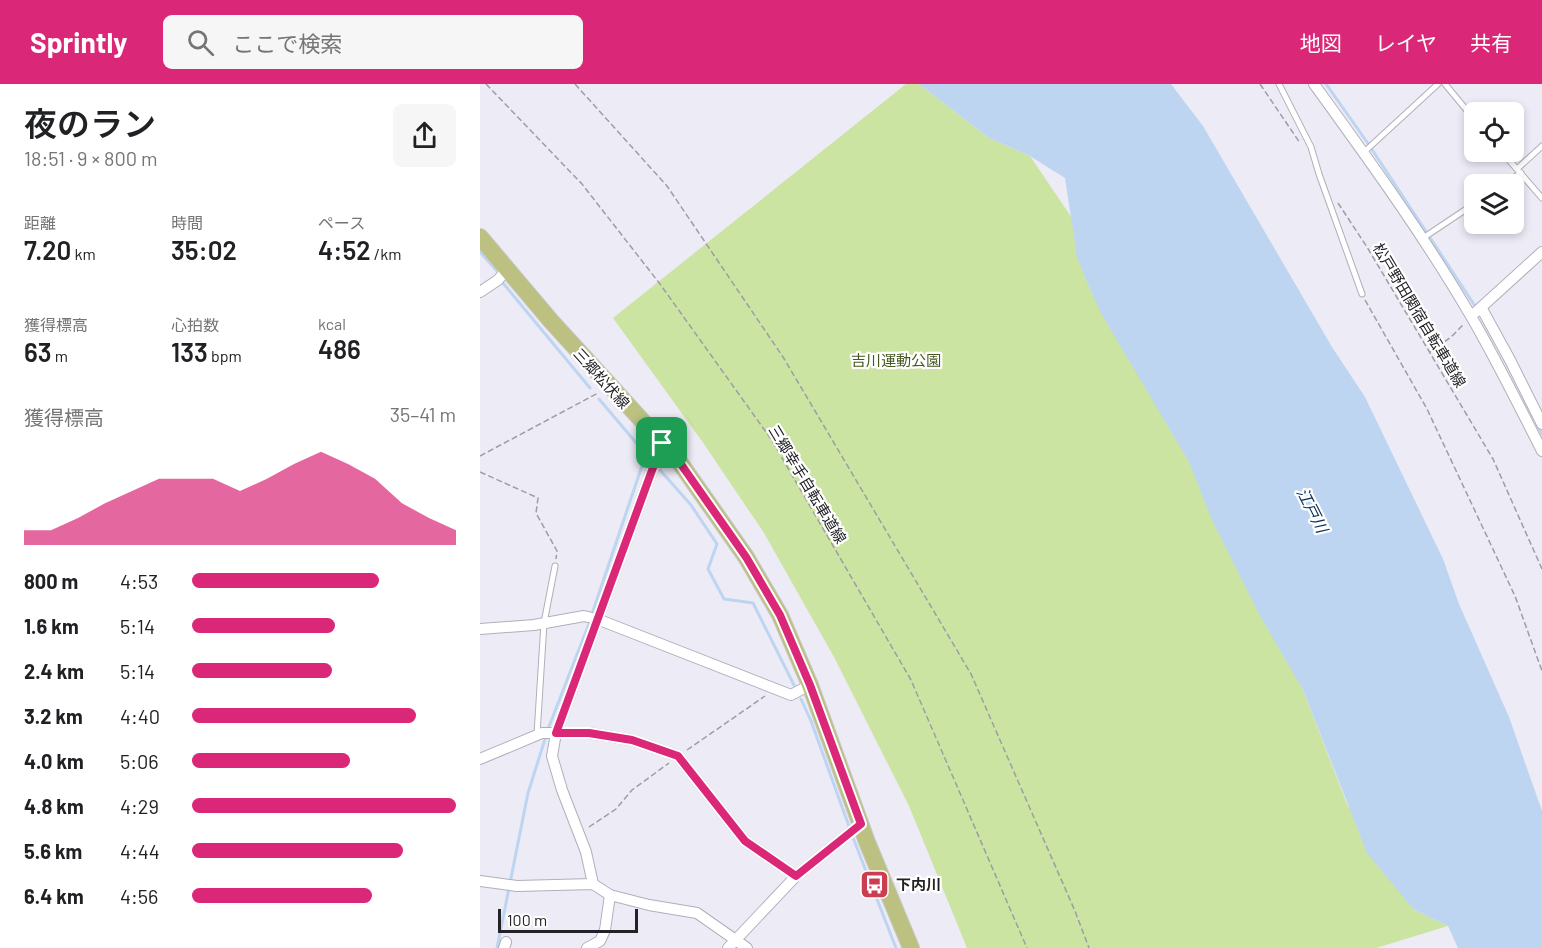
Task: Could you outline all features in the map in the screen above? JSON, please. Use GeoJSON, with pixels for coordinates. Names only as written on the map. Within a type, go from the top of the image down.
{"type":"FeatureCollection","features":[{"type":"Feature","properties":{"kind":"main road","name":"三郷松伏線"},"geometry":{"type":"LineString","coordinates":[[480,237],[610,387],[678,460],[746,557],[780,615],[810,685],[853,830],[911,948]]}},
{"type":"Feature","properties":{"kind":"street"},"geometry":{"type":"LineString","coordinates":[[1314,84],[1422,239],[1472,318],[1542,451]]}},
{"type":"Feature","properties":{"kind":"street"},"geometry":{"type":"LineString","coordinates":[[1472,318],[1542,252]]}},
{"type":"Feature","properties":{"kind":"street"},"geometry":{"type":"LineString","coordinates":[[480,292],[498,280],[507,269]]}},
{"type":"Feature","properties":{"kind":"street"},"geometry":{"type":"LineString","coordinates":[[1482,309],[1542,424]]}},
{"type":"Feature","properties":{"kind":"street"},"geometry":{"type":"LineString","coordinates":[[593,884],[585,852],[552,756],[556,733],[662,443]]}},
{"type":"Feature","properties":{"kind":"street"},"geometry":{"type":"LineString","coordinates":[[480,629],[544,623],[584,616],[597,619],[791,695],[810,685]]}},
{"type":"Feature","properties":{"kind":"street"},"geometry":{"type":"LineString","coordinates":[[480,759],[537,735],[556,733],[589,733],[632,740],[678,756],[745,841],[796,876]]}},
{"type":"Feature","properties":{"kind":"street"},"geometry":{"type":"LineString","coordinates":[[733,945],[796,876],[853,830]]}},
{"type":"Feature","properties":{"kind":"street"},"geometry":{"type":"LineString","coordinates":[[480,881],[517,886],[593,884],[610,895],[649,905],[697,913],[733,945],[747,948]]}},
{"type":"Feature","properties":{"kind":"street"},"geometry":{"type":"LineString","coordinates":[[587,948],[600,941],[605,930],[610,895]]}},
{"type":"Feature","properties":{"kind":"lane"},"geometry":{"type":"LineString","coordinates":[[1279,84],[1311,147],[1362,294]]}},
{"type":"Feature","properties":{"kind":"lane"},"geometry":{"type":"LineString","coordinates":[[1363,153],[1438,84]]}},
{"type":"Feature","properties":{"kind":"lane"},"geometry":{"type":"LineString","coordinates":[[1445,84],[1464,107]]}},
{"type":"Feature","properties":{"kind":"lane"},"geometry":{"type":"LineString","coordinates":[[1516,174],[1542,146]]}},
{"type":"Feature","properties":{"kind":"lane"},"geometry":{"type":"LineString","coordinates":[[1511,162],[1542,198]]}},
{"type":"Feature","properties":{"kind":"lane"},"geometry":{"type":"LineString","coordinates":[[1422,239],[1464,211]]}},
{"type":"Feature","properties":{"kind":"lane"},"geometry":{"type":"LineString","coordinates":[[537,735],[544,623],[555,566]]}},
{"type":"Feature","properties":{"kind":"path","name":"三郷幸手自転車道線"},"geometry":{"type":"LineString","coordinates":[[486,84],[582,184],[660,284],[771,439],[911,680],[1027,948]]}},
{"type":"Feature","properties":{"kind":"path"},"geometry":{"type":"LineString","coordinates":[[575,84],[666,186],[783,357],[971,674],[1089,948]]}},
{"type":"Feature","properties":{"kind":"path"},"geometry":{"type":"LineString","coordinates":[[1260,84],[1303,148]]}},
{"type":"Feature","properties":{"kind":"path","name":"松戸野田関宿自転車道線"},"geometry":{"type":"LineString","coordinates":[[1337,201],[1367,247],[1492,459],[1542,568]]}},
{"type":"Feature","properties":{"kind":"path"},"geometry":{"type":"LineString","coordinates":[[1362,294],[1427,410],[1515,596],[1542,671]]}},
{"type":"Feature","properties":{"kind":"path"},"geometry":{"type":"LineString","coordinates":[[1430,352],[1472,318]]}},
{"type":"Feature","properties":{"kind":"path"},"geometry":{"type":"LineString","coordinates":[[480,456],[610,387]]}},
{"type":"Feature","properties":{"kind":"path"},"geometry":{"type":"LineString","coordinates":[[480,472],[538,498],[536,513],[557,551],[555,566]]}},
{"type":"Feature","properties":{"kind":"green space","name":"吉川運動公園"},"geometry":{"type":"Polygon","coordinates":[[[906,84],[919,84],[989,138],[1030,156],[1072,218],[1089,287],[1189,462],[1303,690],[1347,804],[1413,909],[1448,926],[1376,948],[967,948],[909,806],[834,657],[764,533],[704,444],[613,318],[906,84]]]}},
{"type":"Feature","properties":{"kind":"water","name":"江戸川"},"geometry":{"type":"Polygon","coordinates":[[[919,84],[1171,84],[1203,126],[1332,347],[1365,397],[1443,559],[1459,604],[1509,717],[1542,811],[1542,948],[1458,948],[1448,926],[1413,909],[1367,853],[1303,690],[1259,614],[1212,520],[1189,462],[1102,315],[1089,287],[1077,257],[1065,178],[1030,156],[989,138],[919,84]]]}},
{"type":"Feature","properties":{"kind":"waterway"},"geometry":{"type":"LineString","coordinates":[[1326,84],[1477,309]]}},
{"type":"Feature","properties":{"kind":"waterway"},"geometry":{"type":"LineString","coordinates":[[480,252],[497,271]]}},
{"type":"Feature","properties":{"kind":"waterway"},"geometry":{"type":"LineString","coordinates":[[503,283],[590,388]]}},
{"type":"Feature","properties":{"kind":"waterway"},"geometry":{"type":"LineString","coordinates":[[599,399],[649,458]]}},
{"type":"Feature","properties":{"kind":"waterway"},"geometry":{"type":"LineString","coordinates":[[1538,427],[1542,434]]}},
{"type":"Feature","properties":{"kind":"waterway"},"geometry":{"type":"LineString","coordinates":[[592,614],[646,454]]}},
{"type":"Feature","properties":{"kind":"waterway"},"geometry":{"type":"LineString","coordinates":[[660,470],[691,505],[717,544],[708,569],[724,599],[753,603],[794,685]]}},
{"type":"Feature","properties":{"kind":"waterway"},"geometry":{"type":"LineString","coordinates":[[548,729],[590,621]]}},
{"type":"Feature","properties":{"kind":"waterway"},"geometry":{"type":"LineString","coordinates":[[801,699],[850,829]]}},
{"type":"Feature","properties":{"kind":"waterway"},"geometry":{"type":"LineString","coordinates":[[497,948],[528,793],[546,736]]}},
{"type":"Feature","properties":{"kind":"waterway"},"geometry":{"type":"LineString","coordinates":[[852,835],[896,948]]}},
{"type":"Feature","properties":{"kind":"place","name":"下内川"},"geometry":{"type":"Point","coordinates":[875,884]}},
{"type":"Feature","properties":{"kind":"route"},"geometry":{"type":"LineString","coordinates":[[662,443],[678,460],[746,557],[780,615],[810,685],[861,824],[796,876],[745,841],[678,756],[632,740],[589,733],[556,733],[662,443]]}}]}
